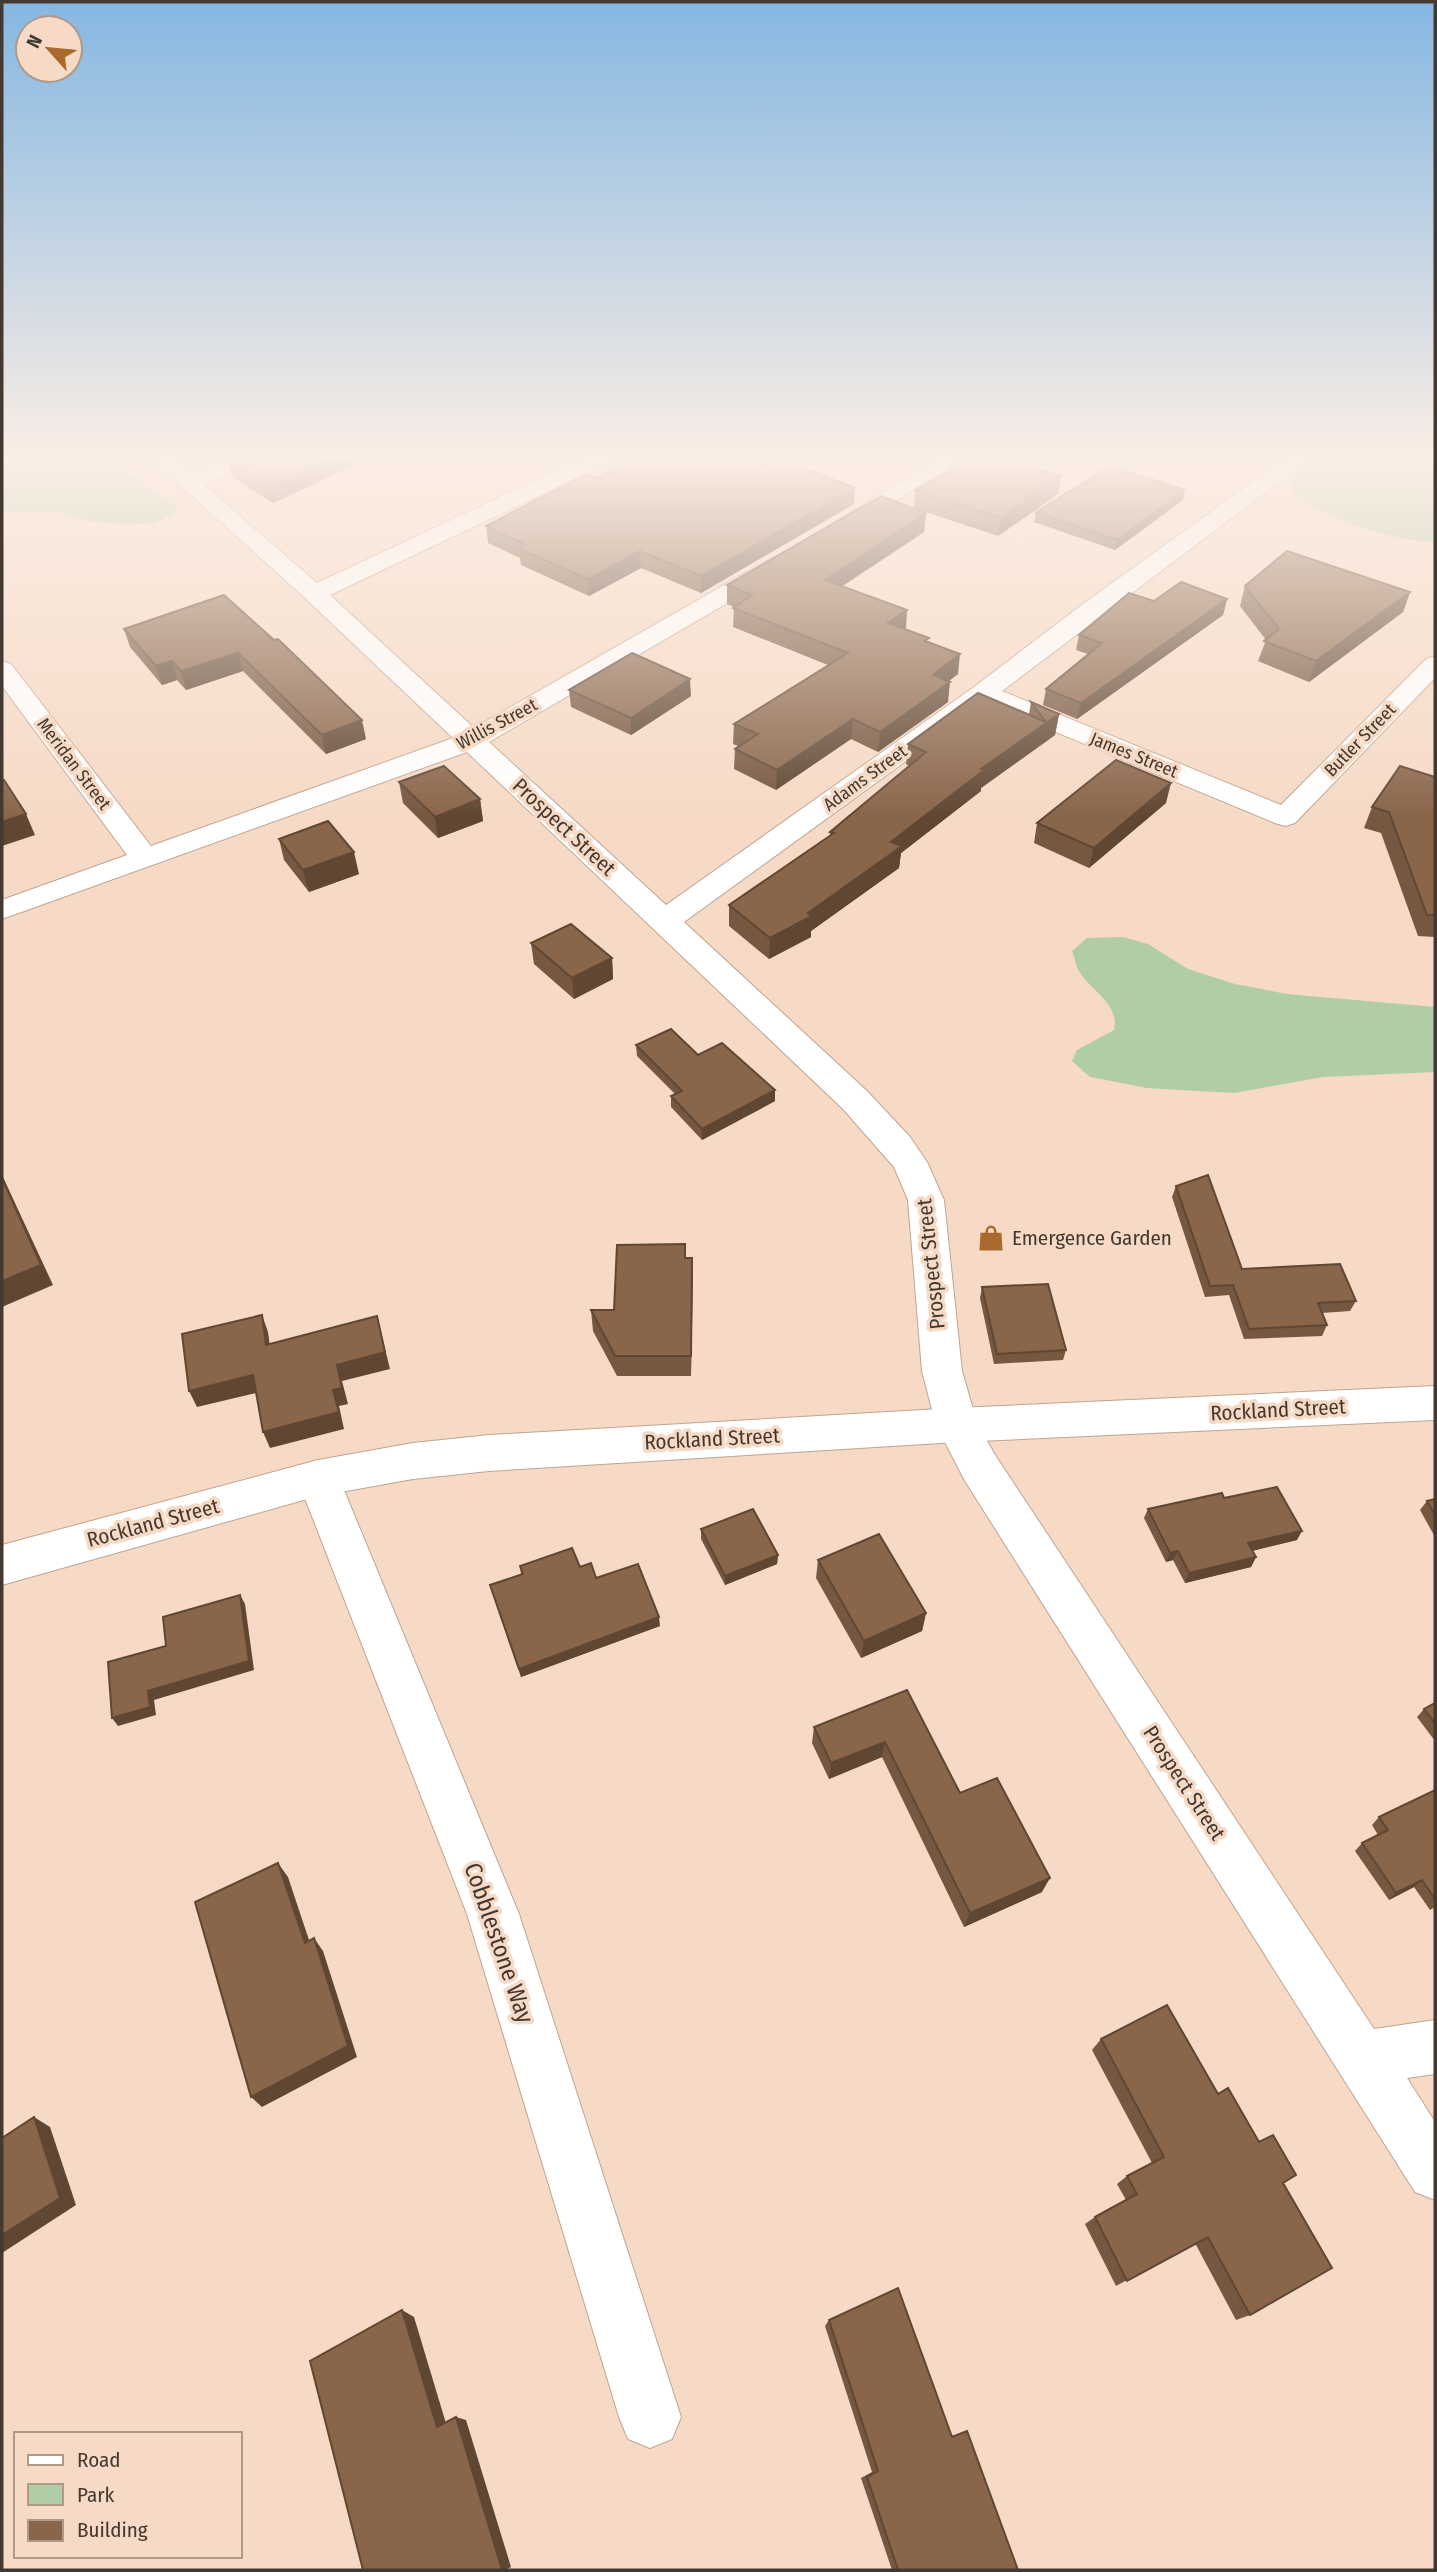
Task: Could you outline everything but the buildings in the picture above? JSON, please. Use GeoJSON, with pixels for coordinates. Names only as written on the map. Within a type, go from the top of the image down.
{"type":"FeatureCollection","features":[{"type":"Feature","properties":{"kind":"street","name":"Prospect Street"},"geometry":{"type":"LineString","coordinates":[[297,578],[855,1100],[914,1166],[926,1200],[942,1371],[957,1425],[980,1468],[1435,2172]]}},
{"type":"Feature","properties":{"kind":"street"},"geometry":{"type":"LineString","coordinates":[[314,593],[346,578]]}},
{"type":"Feature","properties":{"kind":"street","name":"Willis Street"},"geometry":{"type":"LineString","coordinates":[[2,909],[471,741],[752,578]]}},
{"type":"Feature","properties":{"kind":"street","name":"Adams Street"},"geometry":{"type":"LineString","coordinates":[[664,921],[984,693],[1135,578]]}},
{"type":"Feature","properties":{"kind":"street","name":"Butler Street"},"geometry":{"type":"LineString","coordinates":[[1285,817],[1425,689],[1435,664]]}},
{"type":"Feature","properties":{"kind":"street","name":"Meridan Street"},"geometry":{"type":"LineString","coordinates":[[2,668],[145,859]]}},
{"type":"Feature","properties":{"kind":"street","name":"James Street"},"geometry":{"type":"LineString","coordinates":[[984,693],[1285,817]]}},
{"type":"Feature","properties":{"kind":"street","name":"Rockland Street"},"geometry":{"type":"LineString","coordinates":[[2,1565],[318,1478],[413,1461],[489,1453],[957,1425],[1435,1403]]}},
{"type":"Feature","properties":{"kind":"street","name":"Cobblestone Way"},"geometry":{"type":"LineString","coordinates":[[318,1478],[494,1914],[650,2417]]}},
{"type":"Feature","properties":{"kind":"street"},"geometry":{"type":"LineString","coordinates":[[1362,2058],[1435,2047]]}},
{"type":"Feature","properties":{"kind":"green space"},"geometry":{"type":"Polygon","coordinates":[[[1123,937],[1148,944],[1188,969],[1235,984],[1287,994],[1435,1007],[1435,1072],[1323,1077],[1234,1093],[1147,1088],[1090,1077],[1072,1061],[1077,1050],[1114,1030],[1115,1021],[1104,999],[1080,973],[1072,951],[1087,938],[1123,937]]]}},
{"type":"Feature","properties":{"kind":"place","name":"Emergence Garden"},"geometry":{"type":"Point","coordinates":[991,1238]}}]}
